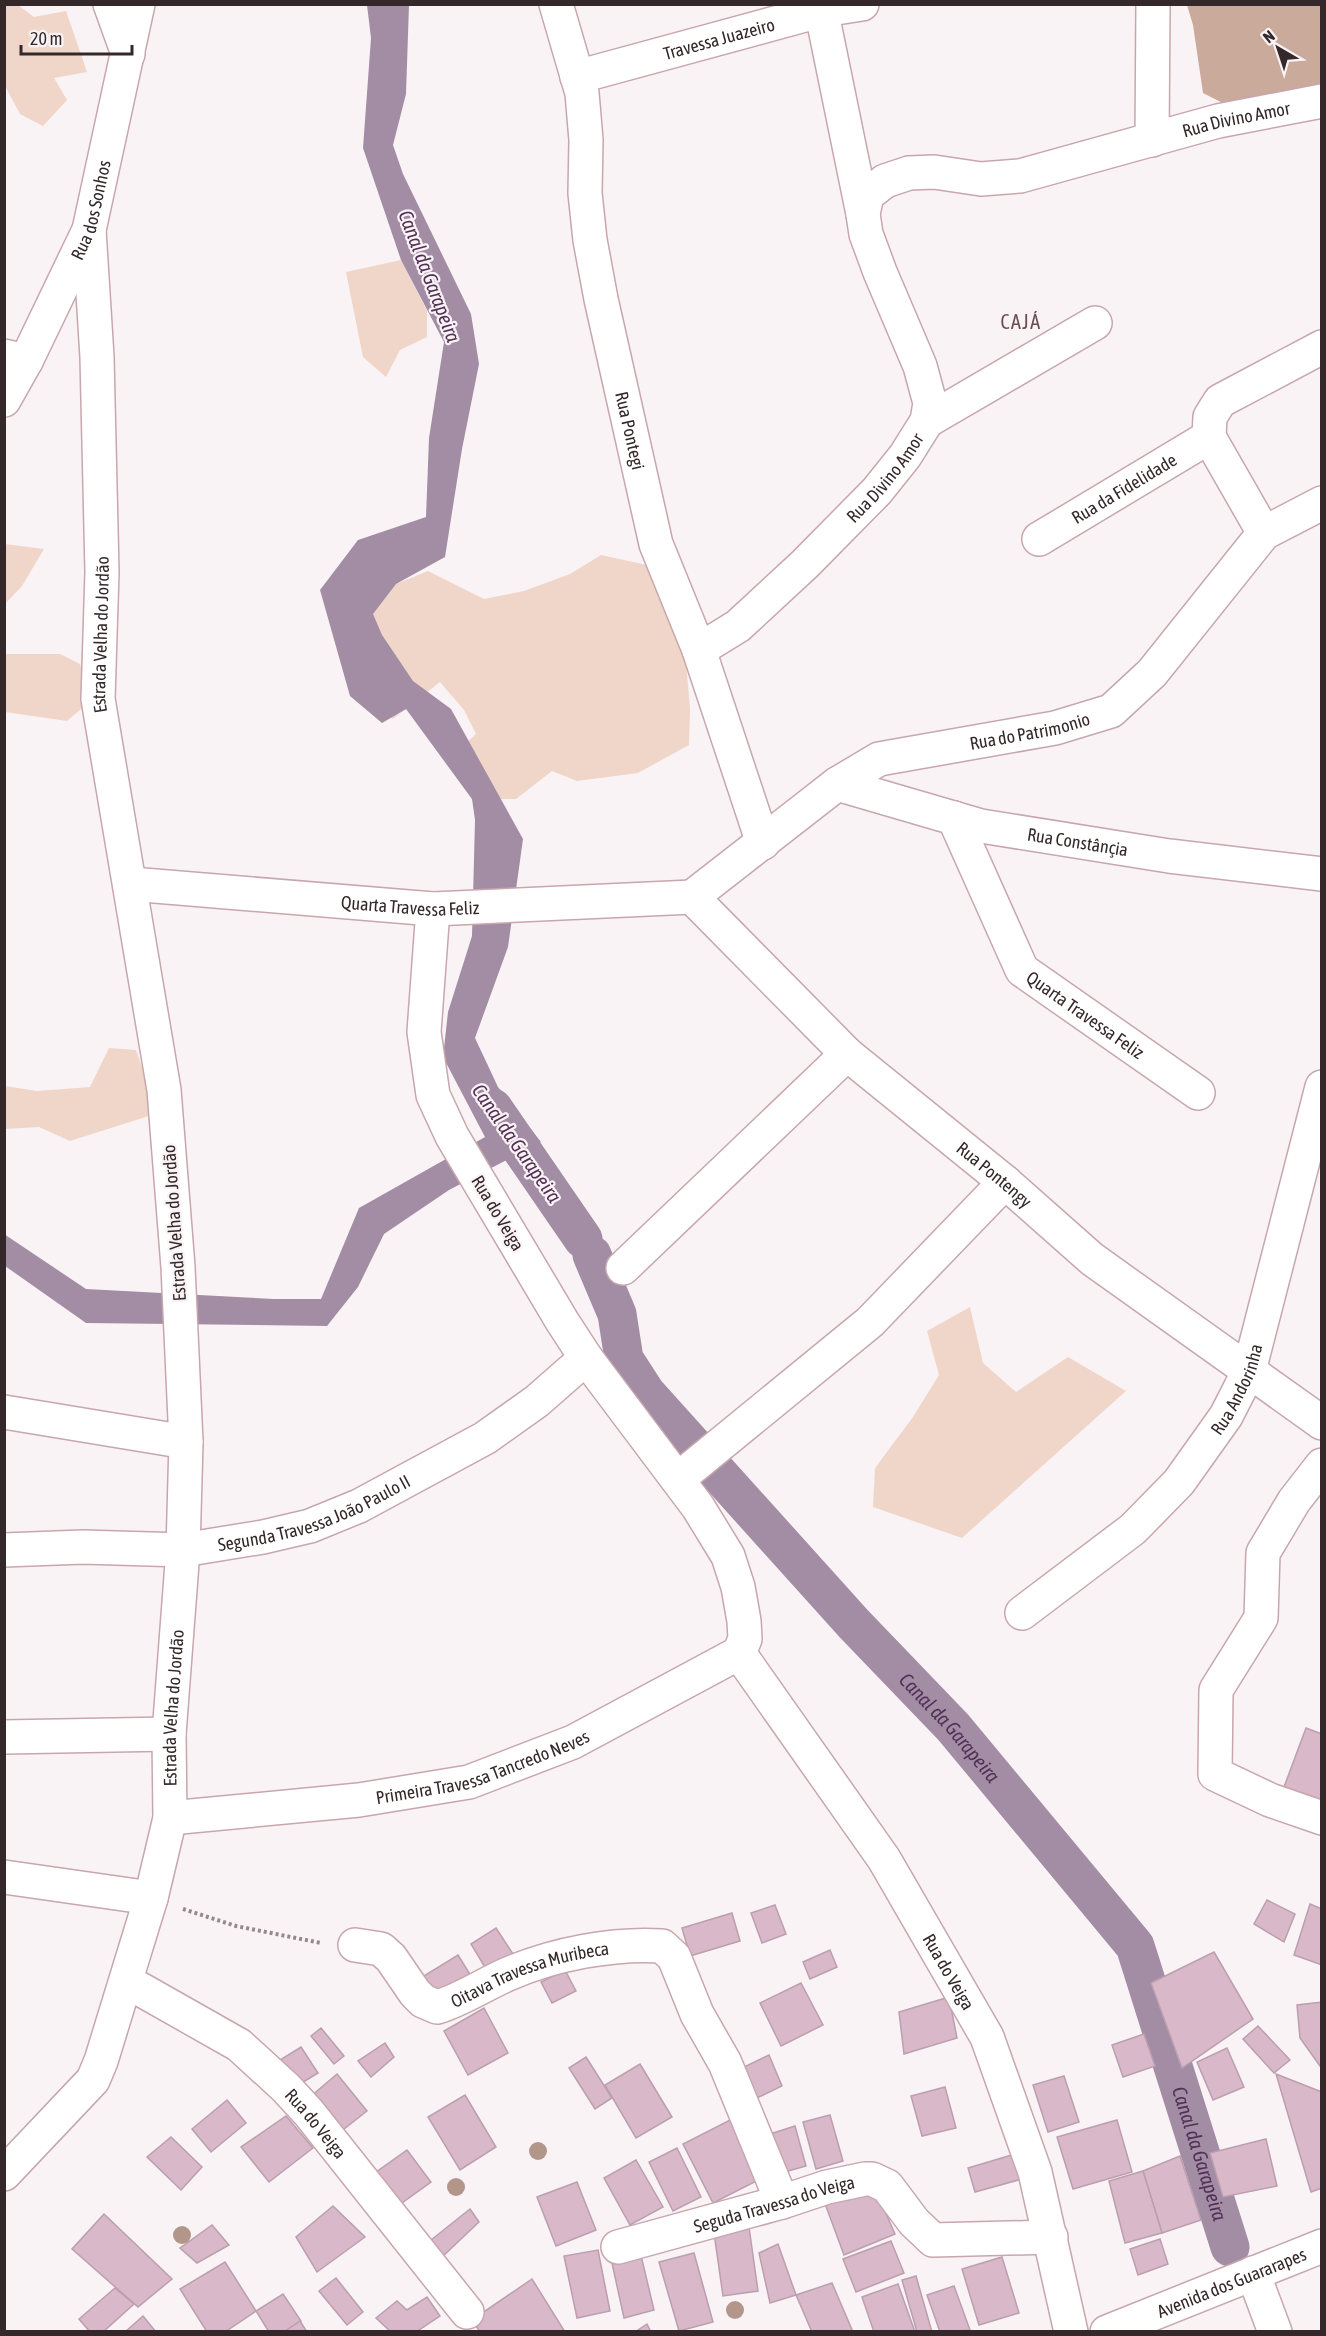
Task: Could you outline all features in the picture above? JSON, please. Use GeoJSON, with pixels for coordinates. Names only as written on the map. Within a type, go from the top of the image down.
{"type":"FeatureCollection","features":[{"type":"Feature","properties":{"kind":"street"},"geometry":{"type":"LineString","coordinates":[[110,4],[128,54]]}},
{"type":"Feature","properties":{"kind":"street","name":"Rua dos Sonhos"},"geometry":{"type":"LineString","coordinates":[[4,400],[15,359],[89,230],[138,4]]}},
{"type":"Feature","properties":{"kind":"street","name":"Rua Pontegi"},"geometry":{"type":"LineString","coordinates":[[556,4],[582,93],[586,140],[585,194],[590,240],[656,544],[699,650],[763,843]]}},
{"type":"Feature","properties":{"kind":"street","name":"Travessa Juazeiro"},"geometry":{"type":"LineString","coordinates":[[577,77],[822,7],[862,4]]}},
{"type":"Feature","properties":{"kind":"street"},"geometry":{"type":"LineString","coordinates":[[1152,140],[1153,4]]}},
{"type":"Feature","properties":{"kind":"street","name":"Rua Divino Amor"},"geometry":{"type":"LineString","coordinates":[[699,650],[738,626],[821,548],[877,491],[905,456],[927,421],[930,403],[920,366],[880,272],[867,234],[822,7]]}},
{"type":"Feature","properties":{"kind":"street","name":"Rua Divino Amor"},"geometry":{"type":"LineString","coordinates":[[863,214],[867,195],[885,181],[909,173],[934,172],[981,178],[1020,176],[1218,121],[1322,101]]}},
{"type":"Feature","properties":{"kind":"street","name":"Estrada Velha do Jordão"},"geometry":{"type":"LineString","coordinates":[[6,2170],[93,2080],[101,2061],[151,1898],[170,1818],[169,1734],[183,1550],[186,1442],[182,1336],[164,1090],[98,699],[102,572],[97,357],[89,230]]}},
{"type":"Feature","properties":{"kind":"street"},"geometry":{"type":"LineString","coordinates":[[927,421],[1095,323]]}},
{"type":"Feature","properties":{"kind":"street"},"geometry":{"type":"LineString","coordinates":[[1264,532],[1209,437],[1210,417],[1220,401],[1322,347]]}},
{"type":"Feature","properties":{"kind":"street","name":"Rua da Fidelidade"},"geometry":{"type":"LineString","coordinates":[[1039,539],[1209,437]]}},
{"type":"Feature","properties":{"kind":"street","name":"Rua do Patrimonio"},"geometry":{"type":"LineString","coordinates":[[692,897],[837,784],[879,759],[1054,728],[1110,711],[1152,672],[1264,532],[1322,504]]}},
{"type":"Feature","properties":{"kind":"street","name":"Rua Constânçia"},"geometry":{"type":"LineString","coordinates":[[837,784],[981,826],[1169,856],[1322,874]]}},
{"type":"Feature","properties":{"kind":"street","name":"Quarta Travessa Feliz"},"geometry":{"type":"LineString","coordinates":[[954,818],[1022,970],[1198,1093]]}},
{"type":"Feature","properties":{"kind":"street","name":"Quarta Travessa Feliz"},"geometry":{"type":"LineString","coordinates":[[131,884],[448,908],[692,897]]}},
{"type":"Feature","properties":{"kind":"street","name":"Rua Pontengy"},"geometry":{"type":"LineString","coordinates":[[692,897],[847,1054],[1005,1182],[1092,1259],[1322,1423]]}},
{"type":"Feature","properties":{"kind":"street","name":"Rua do Veiga"},"geometry":{"type":"LineString","coordinates":[[448,908],[424,1032],[433,1095],[452,1136],[562,1321],[586,1358],[698,1507],[728,1556],[738,1587],[744,1621],[745,1639],[740,1653],[884,1859],[987,2037],[1035,2172],[1071,2331]]}},
{"type":"Feature","properties":{"kind":"street"},"geometry":{"type":"LineString","coordinates":[[623,1268],[847,1054]]}},
{"type":"Feature","properties":{"kind":"street","name":"Rua Andorinha"},"geometry":{"type":"LineString","coordinates":[[1022,1613],[1133,1529],[1179,1482],[1226,1416],[1249,1371],[1322,1087]]}},
{"type":"Feature","properties":{"kind":"street"},"geometry":{"type":"LineString","coordinates":[[678,1479],[870,1322],[1005,1182]]}},
{"type":"Feature","properties":{"kind":"street","name":"Segunda Travessa João Paulo II"},"geometry":{"type":"LineString","coordinates":[[4,1550],[83,1547],[183,1550],[262,1537],[310,1526],[358,1506],[485,1438],[537,1401],[586,1358]]}},
{"type":"Feature","properties":{"kind":"street"},"geometry":{"type":"LineString","coordinates":[[4,1412],[186,1442]]}},
{"type":"Feature","properties":{"kind":"street"},"geometry":{"type":"LineString","coordinates":[[1322,1465],[1294,1501],[1263,1553],[1261,1618],[1215,1690],[1215,1774],[1270,1800],[1322,1818]]}},
{"type":"Feature","properties":{"kind":"street","name":"Primeira Travessa Tancredo Neves"},"geometry":{"type":"LineString","coordinates":[[170,1818],[359,1800],[469,1782],[573,1742],[740,1653]]}},
{"type":"Feature","properties":{"kind":"street"},"geometry":{"type":"LineString","coordinates":[[4,1737],[169,1734]]}},
{"type":"Feature","properties":{"kind":"street"},"geometry":{"type":"LineString","coordinates":[[4,1877],[151,1898]]}},
{"type":"Feature","properties":{"kind":"street","name":"Oitava Travessa Muribeca"},"geometry":{"type":"LineString","coordinates":[[355,1945],[381,1949],[391,1958],[423,2001],[436,2007],[509,1973],[550,1959],[626,1947],[662,1946],[674,1957],[697,2014],[725,2063],[782,2202]]}},
{"type":"Feature","properties":{"kind":"street","name":"Rua do Veiga"},"geometry":{"type":"LineString","coordinates":[[126,1981],[239,2045],[257,2059],[309,2114],[467,2312]]}},
{"type":"Feature","properties":{"kind":"street","name":"Seguda Travessa do Veiga"},"geometry":{"type":"LineString","coordinates":[[618,2247],[782,2202],[848,2181],[872,2179],[890,2190],[914,2222],[933,2240],[1050,2237]]}},
{"type":"Feature","properties":{"kind":"street","name":"Avenida dos Guararapes"},"geometry":{"type":"LineString","coordinates":[[1107,2331],[1322,2246]]}},
{"type":"Feature","properties":{"kind":"street"},"geometry":{"type":"LineString","coordinates":[[1253,2273],[1275,2331]]}},
{"type":"Feature","properties":{"kind":"path"},"geometry":{"type":"LineString","coordinates":[[151,1898],[236,1926],[310,1942],[355,1945]]}},
{"type":"Feature","properties":{"kind":"shaded area"},"geometry":{"type":"Polygon","coordinates":[[[4,5],[18,5],[34,17],[66,11],[87,72],[54,78],[67,100],[43,126],[20,114],[5,86],[4,5]]]}},
{"type":"Feature","properties":{"kind":"shaded area"},"geometry":{"type":"Polygon","coordinates":[[[1187,5],[1321,5],[1321,96],[1254,119],[1203,93],[1193,25],[1187,5]]]}},
{"type":"Feature","properties":{"kind":"shaded area"},"geometry":{"type":"Polygon","coordinates":[[[401,260],[427,311],[427,337],[400,350],[386,377],[363,357],[346,272],[401,260]]]}},
{"type":"Feature","properties":{"kind":"shaded area"},"geometry":{"type":"Polygon","coordinates":[[[358,540],[396,584],[428,571],[484,599],[524,591],[570,574],[601,555],[647,565],[685,650],[690,709],[689,745],[638,773],[577,781],[552,771],[516,799],[472,799],[445,762],[476,734],[464,710],[440,682],[393,719],[350,696],[358,540]]]}},
{"type":"Feature","properties":{"kind":"shaded area"},"geometry":{"type":"Polygon","coordinates":[[[5,544],[44,549],[22,586],[5,604],[5,544]]]}},
{"type":"Feature","properties":{"kind":"shaded area"},"geometry":{"type":"Polygon","coordinates":[[[5,654],[60,654],[80,664],[89,702],[67,721],[5,712],[5,654]]]}},
{"type":"Feature","properties":{"kind":"shaded area"},"geometry":{"type":"Polygon","coordinates":[[[109,1048],[136,1050],[146,1079],[152,1115],[70,1141],[39,1127],[5,1129],[5,1086],[37,1091],[90,1087],[109,1048]]]}},
{"type":"Feature","properties":{"kind":"shaded area"},"geometry":{"type":"Polygon","coordinates":[[[970,1307],[983,1363],[1016,1392],[1068,1357],[1126,1391],[962,1538],[873,1507],[875,1468],[913,1417],[939,1375],[927,1331],[970,1307]]]}},
{"type":"Feature","properties":{"kind":"water"},"geometry":{"type":"Polygon","coordinates":[[[367,5],[409,5],[406,94],[393,145],[403,174],[471,314],[479,364],[462,449],[445,557],[396,584],[373,614],[382,635],[413,681],[451,709],[523,839],[508,947],[475,1038],[498,1087],[541,1142],[449,1190],[384,1234],[358,1287],[327,1326],[86,1323],[5,1266],[4,1234],[86,1289],[274,1299],[321,1299],[359,1208],[485,1137],[443,1057],[448,1012],[472,936],[475,820],[472,799],[406,709],[382,723],[350,696],[320,590],[358,540],[426,517],[429,438],[444,342],[401,260],[363,148],[371,38],[367,5]]]}},
{"type":"Feature","properties":{"kind":"building"},"geometry":{"type":"Polygon","coordinates":[[[1306,1728],[1322,1734],[1322,1801],[1284,1787],[1306,1728]]]}},
{"type":"Feature","properties":{"kind":"building"},"geometry":{"type":"Polygon","coordinates":[[[1267,1900],[1295,1914],[1284,1942],[1254,1924],[1267,1900]]]}},
{"type":"Feature","properties":{"kind":"building"},"geometry":{"type":"Polygon","coordinates":[[[1310,1904],[1322,1909],[1322,1965],[1294,1955],[1310,1904]]]}},
{"type":"Feature","properties":{"kind":"building"},"geometry":{"type":"Polygon","coordinates":[[[775,1905],[786,1934],[762,1943],[751,1913],[775,1905]]]}},
{"type":"Feature","properties":{"kind":"building"},"geometry":{"type":"Polygon","coordinates":[[[732,1913],[740,1941],[690,1956],[682,1928],[732,1913]]]}},
{"type":"Feature","properties":{"kind":"building"},"geometry":{"type":"Polygon","coordinates":[[[496,1928],[515,1957],[489,1974],[471,1944],[496,1928]]]}},
{"type":"Feature","properties":{"kind":"building"},"geometry":{"type":"Polygon","coordinates":[[[830,1950],[837,1967],[810,1979],[803,1962],[830,1950]]]}},
{"type":"Feature","properties":{"kind":"building"},"geometry":{"type":"Polygon","coordinates":[[[1214,1952],[1253,2019],[1182,2068],[1151,1983],[1214,1952]]]}},
{"type":"Feature","properties":{"kind":"building"},"geometry":{"type":"Polygon","coordinates":[[[458,1955],[471,1976],[433,2001],[419,1979],[458,1955]]]}},
{"type":"Feature","properties":{"kind":"building"},"geometry":{"type":"Polygon","coordinates":[[[565,1970],[576,1991],[552,2003],[541,1982],[565,1970]]]}},
{"type":"Feature","properties":{"kind":"building"},"geometry":{"type":"Polygon","coordinates":[[[801,1983],[823,2025],[781,2046],[760,2003],[801,1983]]]}},
{"type":"Feature","properties":{"kind":"building"},"geometry":{"type":"Polygon","coordinates":[[[949,1997],[957,2038],[904,2054],[899,2012],[949,1997]]]}},
{"type":"Feature","properties":{"kind":"building"},"geometry":{"type":"Polygon","coordinates":[[[1322,2002],[1322,2065],[1320,2066],[1300,2038],[1297,2005],[1322,2002]]]}},
{"type":"Feature","properties":{"kind":"building"},"geometry":{"type":"Polygon","coordinates":[[[484,2008],[508,2053],[468,2075],[444,2031],[484,2008]]]}},
{"type":"Feature","properties":{"kind":"building"},"geometry":{"type":"Polygon","coordinates":[[[1258,2026],[1290,2060],[1274,2073],[1243,2039],[1258,2026]]]}},
{"type":"Feature","properties":{"kind":"building"},"geometry":{"type":"Polygon","coordinates":[[[321,2028],[344,2056],[334,2064],[311,2036],[321,2028]]]}},
{"type":"Feature","properties":{"kind":"building"},"geometry":{"type":"Polygon","coordinates":[[[1144,2034],[1155,2066],[1123,2077],[1112,2045],[1144,2034]]]}},
{"type":"Feature","properties":{"kind":"building"},"geometry":{"type":"Polygon","coordinates":[[[385,2043],[394,2057],[371,2077],[358,2061],[385,2043]]]}},
{"type":"Feature","properties":{"kind":"building"},"geometry":{"type":"Polygon","coordinates":[[[301,2047],[318,2073],[297,2086],[280,2060],[301,2047]]]}},
{"type":"Feature","properties":{"kind":"building"},"geometry":{"type":"Polygon","coordinates":[[[1227,2048],[1244,2087],[1213,2100],[1197,2062],[1227,2048]]]}},
{"type":"Feature","properties":{"kind":"building"},"geometry":{"type":"Polygon","coordinates":[[[769,2055],[782,2086],[757,2098],[744,2067],[769,2055]]]}},
{"type":"Feature","properties":{"kind":"building"},"geometry":{"type":"Polygon","coordinates":[[[586,2057],[612,2098],[595,2109],[569,2068],[586,2057]]]}},
{"type":"Feature","properties":{"kind":"building"},"geometry":{"type":"Polygon","coordinates":[[[640,2064],[672,2117],[636,2138],[605,2085],[640,2064]]]}},
{"type":"Feature","properties":{"kind":"building"},"geometry":{"type":"Polygon","coordinates":[[[337,2074],[367,2111],[339,2133],[310,2097],[337,2074]]]}},
{"type":"Feature","properties":{"kind":"building"},"geometry":{"type":"Polygon","coordinates":[[[1276,2074],[1322,2092],[1322,2188],[1311,2192],[1276,2074]]]}},
{"type":"Feature","properties":{"kind":"building"},"geometry":{"type":"Polygon","coordinates":[[[1064,2076],[1079,2122],[1048,2132],[1033,2085],[1064,2076]]]}},
{"type":"Feature","properties":{"kind":"building"},"geometry":{"type":"Polygon","coordinates":[[[945,2087],[956,2128],[922,2136],[911,2096],[945,2087]]]}},
{"type":"Feature","properties":{"kind":"building"},"geometry":{"type":"Polygon","coordinates":[[[465,2095],[496,2147],[460,2170],[428,2117],[465,2095]]]}},
{"type":"Feature","properties":{"kind":"building"},"geometry":{"type":"Polygon","coordinates":[[[227,2100],[246,2123],[211,2152],[192,2129],[227,2100]]]}},
{"type":"Feature","properties":{"kind":"building"},"geometry":{"type":"Polygon","coordinates":[[[830,2115],[843,2161],[816,2169],[803,2122],[830,2115]]]}},
{"type":"Feature","properties":{"kind":"building"},"geometry":{"type":"Polygon","coordinates":[[[286,2116],[313,2148],[269,2182],[241,2147],[286,2116]]]}},
{"type":"Feature","properties":{"kind":"building"},"geometry":{"type":"Polygon","coordinates":[[[738,2116],[768,2175],[713,2203],[683,2144],[738,2116]]]}},
{"type":"Feature","properties":{"kind":"building"},"geometry":{"type":"Polygon","coordinates":[[[1117,2120],[1132,2172],[1073,2189],[1057,2137],[1117,2120]]]}},
{"type":"Feature","properties":{"kind":"building"},"geometry":{"type":"Polygon","coordinates":[[[795,2126],[806,2166],[781,2173],[770,2134],[795,2126]]]}},
{"type":"Feature","properties":{"kind":"building"},"geometry":{"type":"Polygon","coordinates":[[[171,2137],[202,2167],[181,2190],[147,2157],[171,2137]]]}},
{"type":"Feature","properties":{"kind":"building"},"geometry":{"type":"Polygon","coordinates":[[[1266,2139],[1277,2186],[1223,2197],[1210,2153],[1266,2139]]]}},
{"type":"Feature","properties":{"kind":"building"},"geometry":{"type":"Polygon","coordinates":[[[677,2148],[701,2197],[673,2211],[649,2162],[677,2148]]]}},
{"type":"Feature","properties":{"kind":"building"},"geometry":{"type":"Polygon","coordinates":[[[407,2150],[431,2182],[395,2208],[372,2175],[407,2150]]]}},
{"type":"Feature","properties":{"kind":"building"},"geometry":{"type":"Polygon","coordinates":[[[1015,2154],[1022,2179],[975,2192],[968,2168],[1015,2154]]]}},
{"type":"Feature","properties":{"kind":"building"},"geometry":{"type":"Polygon","coordinates":[[[1180,2156],[1201,2220],[1162,2233],[1143,2171],[1180,2156]]]}},
{"type":"Feature","properties":{"kind":"building"},"geometry":{"type":"Polygon","coordinates":[[[636,2160],[663,2207],[630,2225],[604,2178],[636,2160]]]}},
{"type":"Feature","properties":{"kind":"building"},"geometry":{"type":"Polygon","coordinates":[[[1143,2171],[1162,2233],[1125,2243],[1109,2181],[1143,2171]]]}},
{"type":"Feature","properties":{"kind":"building"},"geometry":{"type":"Polygon","coordinates":[[[577,2182],[596,2230],[556,2246],[537,2197],[577,2182]]]}},
{"type":"Feature","properties":{"kind":"building"},"geometry":{"type":"Polygon","coordinates":[[[872,2182],[895,2234],[844,2255],[820,2190],[872,2182]]]}},
{"type":"Feature","properties":{"kind":"building"},"geometry":{"type":"Polygon","coordinates":[[[333,2206],[365,2237],[317,2272],[296,2237],[333,2206]]]}},
{"type":"Feature","properties":{"kind":"building"},"geometry":{"type":"Polygon","coordinates":[[[470,2209],[479,2222],[439,2260],[426,2244],[470,2209]]]}},
{"type":"Feature","properties":{"kind":"building"},"geometry":{"type":"Polygon","coordinates":[[[104,2214],[172,2279],[138,2307],[72,2249],[104,2214]]]}},
{"type":"Feature","properties":{"kind":"building"},"geometry":{"type":"Polygon","coordinates":[[[212,2225],[229,2245],[197,2263],[180,2248],[212,2225]]]}},
{"type":"Feature","properties":{"kind":"building"},"geometry":{"type":"Polygon","coordinates":[[[749,2227],[758,2291],[723,2296],[714,2233],[749,2227]]]}},
{"type":"Feature","properties":{"kind":"building"},"geometry":{"type":"Polygon","coordinates":[[[1160,2239],[1168,2264],[1138,2275],[1130,2249],[1160,2239]]]}},
{"type":"Feature","properties":{"kind":"building"},"geometry":{"type":"Polygon","coordinates":[[[891,2241],[904,2273],[856,2292],[843,2259],[891,2241]]]}},
{"type":"Feature","properties":{"kind":"building"},"geometry":{"type":"Polygon","coordinates":[[[778,2244],[796,2295],[770,2303],[759,2253],[778,2244]]]}},
{"type":"Feature","properties":{"kind":"building"},"geometry":{"type":"Polygon","coordinates":[[[639,2247],[654,2310],[624,2318],[610,2254],[639,2247]]]}},
{"type":"Feature","properties":{"kind":"building"},"geometry":{"type":"Polygon","coordinates":[[[598,2250],[610,2311],[577,2318],[564,2256],[598,2250]]]}},
{"type":"Feature","properties":{"kind":"building"},"geometry":{"type":"Polygon","coordinates":[[[694,2253],[713,2322],[679,2331],[659,2262],[694,2253]]]}},
{"type":"Feature","properties":{"kind":"building"},"geometry":{"type":"Polygon","coordinates":[[[1002,2257],[1019,2313],[979,2325],[962,2269],[1002,2257]]]}},
{"type":"Feature","properties":{"kind":"building"},"geometry":{"type":"Polygon","coordinates":[[[225,2262],[256,2311],[225,2332],[207,2332],[180,2289],[225,2262]]]}},
{"type":"Feature","properties":{"kind":"building"},"geometry":{"type":"Polygon","coordinates":[[[916,2276],[932,2332],[917,2332],[902,2280],[916,2276]]]}},
{"type":"Feature","properties":{"kind":"building"},"geometry":{"type":"Polygon","coordinates":[[[336,2278],[363,2312],[347,2325],[319,2291],[336,2278]]]}},
{"type":"Feature","properties":{"kind":"building"},"geometry":{"type":"Polygon","coordinates":[[[532,2279],[565,2332],[480,2332],[472,2320],[532,2279]]]}},
{"type":"Feature","properties":{"kind":"building"},"geometry":{"type":"Polygon","coordinates":[[[832,2283],[853,2332],[812,2332],[796,2295],[832,2283]]]}},
{"type":"Feature","properties":{"kind":"building"},"geometry":{"type":"Polygon","coordinates":[[[898,2284],[915,2332],[874,2332],[862,2297],[898,2284]]]}},
{"type":"Feature","properties":{"kind":"building"},"geometry":{"type":"Polygon","coordinates":[[[954,2286],[970,2330],[940,2332],[927,2295],[954,2286]]]}},
{"type":"Feature","properties":{"kind":"building"},"geometry":{"type":"Polygon","coordinates":[[[115,2288],[134,2304],[103,2332],[90,2332],[79,2319],[115,2288]]]}},
{"type":"Feature","properties":{"kind":"building"},"geometry":{"type":"Polygon","coordinates":[[[283,2294],[301,2321],[284,2332],[269,2332],[256,2311],[283,2294]]]}},
{"type":"Feature","properties":{"kind":"building"},"geometry":{"type":"Polygon","coordinates":[[[427,2297],[440,2316],[416,2332],[391,2332],[376,2318],[397,2301],[407,2310],[427,2297]]]}},
{"type":"Feature","properties":{"kind":"building"},"geometry":{"type":"Polygon","coordinates":[[[143,2316],[156,2332],[125,2332],[143,2316]]]}},
{"type":"Feature","properties":{"kind":"building"},"geometry":{"type":"Polygon","coordinates":[[[300,2321],[307,2332],[284,2332],[300,2321]]]}},
{"type":"Feature","properties":{"kind":"building"},"geometry":{"type":"Polygon","coordinates":[[[647,2324],[651,2332],[635,2332],[647,2324]]]}},
{"type":"Feature","properties":{"kind":"waterway","name":"Canal da Garapeira"},"geometry":{"type":"LineString","coordinates":[[493,1108],[583,1239]]}},
{"type":"Feature","properties":{"kind":"waterway","name":"Canal da Garapeira"},"geometry":{"type":"LineString","coordinates":[[592,1255],[617,1314],[624,1359],[646,1393],[854,1624],[953,1727],[1135,1946],[1230,2247]]}},
{"type":"Feature","properties":{"kind":"district","name":"CAJÁ"},"geometry":{"type":"Point","coordinates":[1021,321]}}]}
